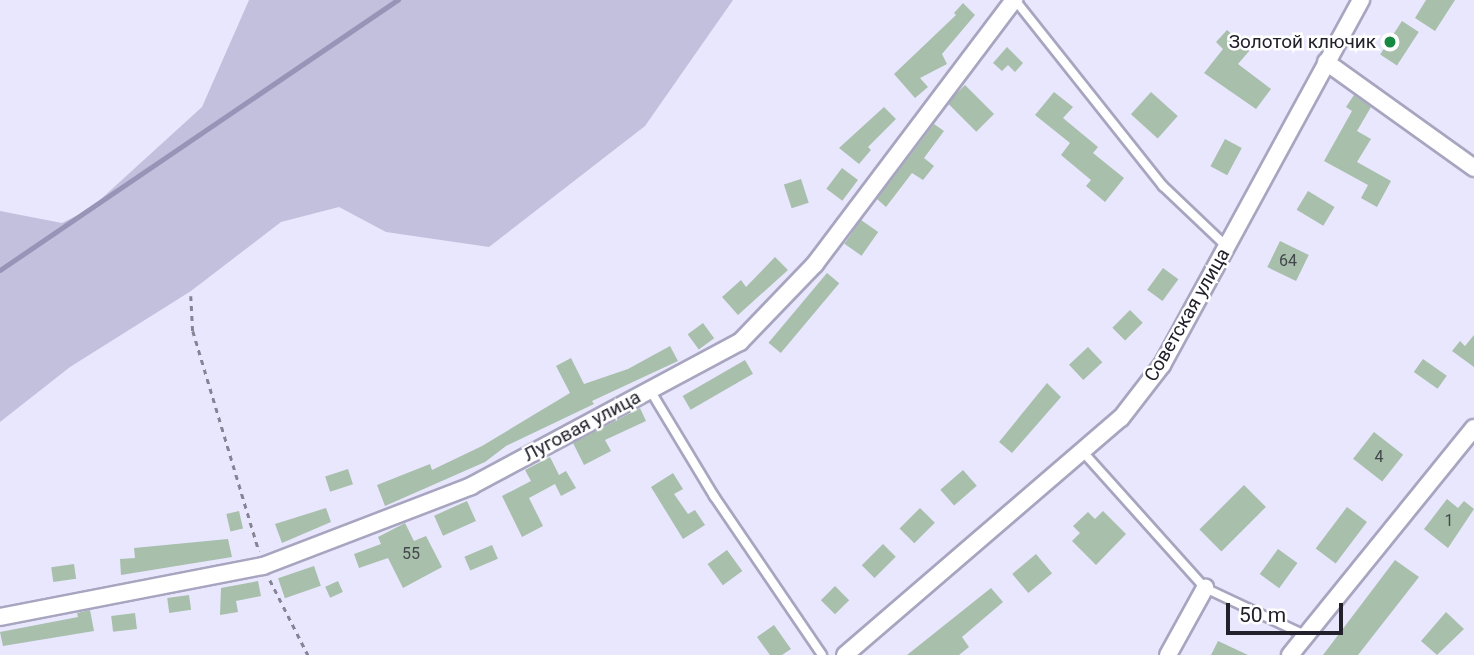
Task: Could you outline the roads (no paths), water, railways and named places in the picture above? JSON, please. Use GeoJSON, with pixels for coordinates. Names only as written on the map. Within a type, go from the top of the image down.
{"type":"FeatureCollection","features":[{"type":"Feature","properties":{"kind":"street","name":"Луговая улица"},"geometry":{"type":"LineString","coordinates":[[0,617],[263,566],[471,486],[740,342],[815,264],[1014,0]]}},
{"type":"Feature","properties":{"kind":"street","name":"Советская улица"},"geometry":{"type":"LineString","coordinates":[[845,655],[1121,418],[1162,365],[1360,0]]}},
{"type":"Feature","properties":{"kind":"street"},"geometry":{"type":"LineString","coordinates":[[1326,62],[1474,169]]}},
{"type":"Feature","properties":{"kind":"street"},"geometry":{"type":"LineString","coordinates":[[1290,655],[1474,428]]}},
{"type":"Feature","properties":{"kind":"street"},"geometry":{"type":"LineString","coordinates":[[1168,655],[1205,588]]}},
{"type":"Feature","properties":{"kind":"lane"},"geometry":{"type":"LineString","coordinates":[[1014,0],[1163,186],[1227,247]]}},
{"type":"Feature","properties":{"kind":"lane"},"geometry":{"type":"LineString","coordinates":[[650,390],[714,496],[822,655]]}},
{"type":"Feature","properties":{"kind":"lane"},"geometry":{"type":"LineString","coordinates":[[1083,452],[1205,588],[1305,635]]}},
{"type":"Feature","properties":{"kind":"waterway"},"geometry":{"type":"LineString","coordinates":[[0,270],[398,0]]}},
{"type":"Feature","properties":{"kind":"place","name":"Золотой ключик"},"geometry":{"type":"Point","coordinates":[1390,42]}}]}
